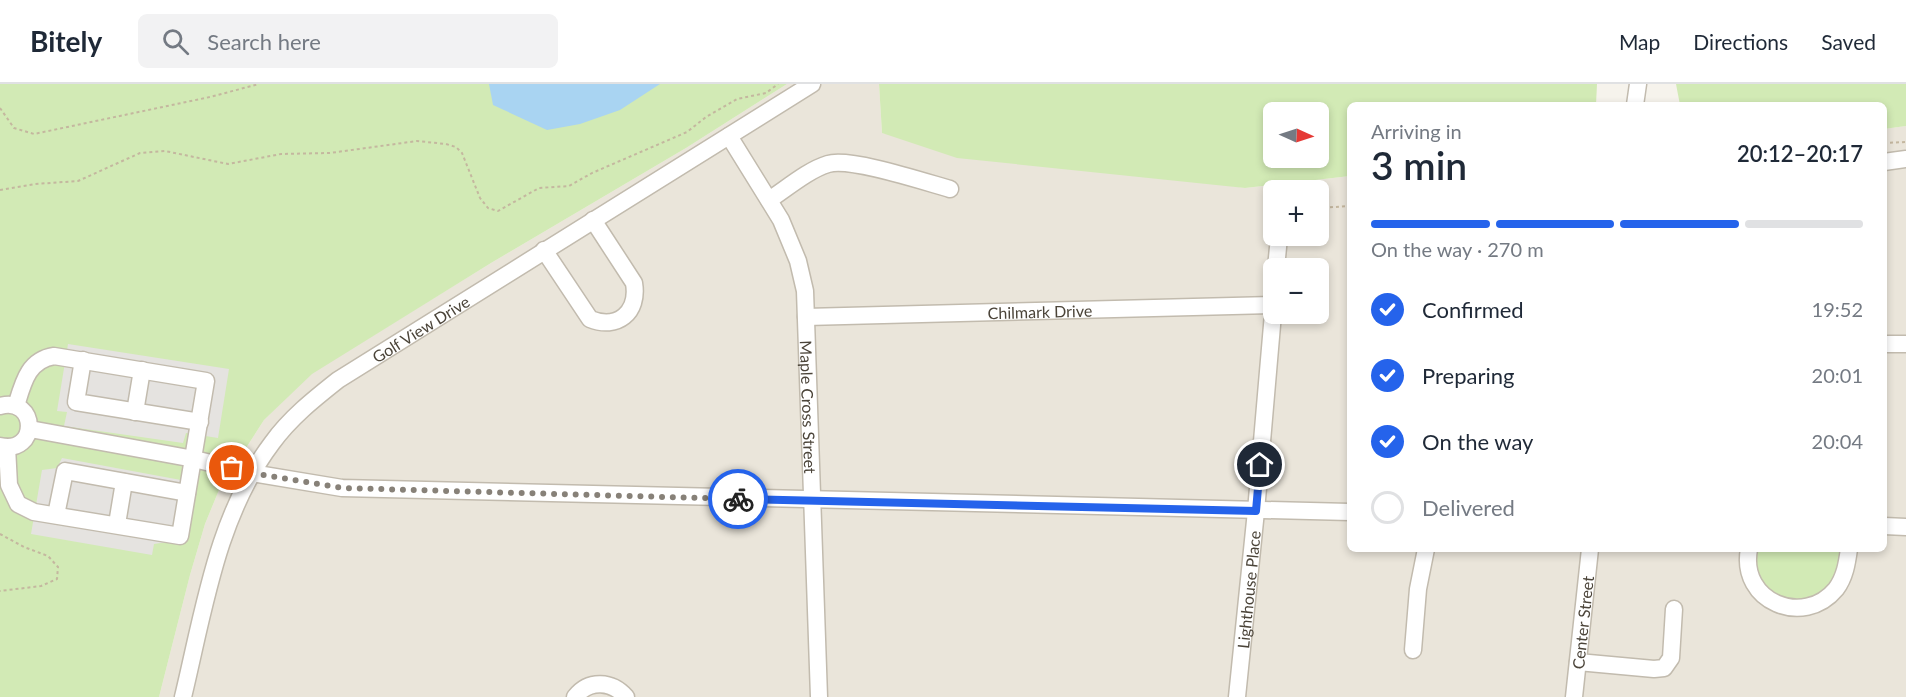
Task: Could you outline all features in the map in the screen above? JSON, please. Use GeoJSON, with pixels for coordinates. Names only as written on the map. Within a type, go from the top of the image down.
{"type":"FeatureCollection","features":[{"type":"Feature","properties":{"kind":"street","name":"Golf View Drive"},"geometry":{"type":"LineString","coordinates":[[183,697],[219,551],[241,492],[273,441],[310,402],[338,380],[812,84]]}},
{"type":"Feature","properties":{"kind":"street"},"geometry":{"type":"LineString","coordinates":[[1635,102],[1638,84]]}},
{"type":"Feature","properties":{"kind":"street","name":"Maple Cross Street"},"geometry":{"type":"LineString","coordinates":[[729,135],[790,238],[798,261],[804,291],[819,697]]}},
{"type":"Feature","properties":{"kind":"street"},"geometry":{"type":"LineString","coordinates":[[1887,162],[1906,159]]}},
{"type":"Feature","properties":{"kind":"street"},"geometry":{"type":"LineString","coordinates":[[769,200],[821,166],[832,163],[855,164],[950,189]]}},
{"type":"Feature","properties":{"kind":"street"},"geometry":{"type":"LineString","coordinates":[[544,250],[590,320],[607,323],[624,317],[634,302],[634,283],[593,220]]}},
{"type":"Feature","properties":{"kind":"street","name":"Chilmark Drive"},"geometry":{"type":"LineString","coordinates":[[806,317],[1263,303]]}},
{"type":"Feature","properties":{"kind":"street","name":"Lighthouse Place"},"geometry":{"type":"LineString","coordinates":[[1237,697],[1256,511],[1271,324]]}},
{"type":"Feature","properties":{"kind":"street"},"geometry":{"type":"LineString","coordinates":[[1887,344],[1906,344]]}},
{"type":"Feature","properties":{"kind":"street"},"geometry":{"type":"LineString","coordinates":[[54,356],[83,360],[206,381],[180,536],[34,512],[18,504],[9,485],[4,447],[15,446],[22,442],[30,429],[24,411],[8,406],[26,375],[43,358],[54,356]]}},
{"type":"Feature","properties":{"kind":"street"},"geometry":{"type":"LineString","coordinates":[[83,360],[76,402],[200,422]]}},
{"type":"Feature","properties":{"kind":"street"},"geometry":{"type":"LineString","coordinates":[[135,412],[142,370]]}},
{"type":"Feature","properties":{"kind":"street"},"geometry":{"type":"LineString","coordinates":[[30,429],[194,459],[252,473],[342,488],[1347,512]]}},
{"type":"Feature","properties":{"kind":"street"},"geometry":{"type":"LineString","coordinates":[[56,515],[65,471],[187,493]]}},
{"type":"Feature","properties":{"kind":"street"},"geometry":{"type":"LineString","coordinates":[[117,524],[124,482]]}},
{"type":"Feature","properties":{"kind":"street"},"geometry":{"type":"LineString","coordinates":[[1887,526],[1906,527]]}},
{"type":"Feature","properties":{"kind":"street"},"geometry":{"type":"LineString","coordinates":[[1413,650],[1425,552]]}},
{"type":"Feature","properties":{"kind":"street","name":"Center Street"},"geometry":{"type":"LineString","coordinates":[[1574,697],[1590,552]]}},
{"type":"Feature","properties":{"kind":"street"},"geometry":{"type":"LineString","coordinates":[[1749,552],[1748,568],[1755,587],[1773,602],[1795,608],[1818,603],[1836,589],[1846,568],[1849,552]]}},
{"type":"Feature","properties":{"kind":"street"},"geometry":{"type":"LineString","coordinates":[[1578,662],[1664,668],[1671,658],[1674,609]]}},
{"type":"Feature","properties":{"kind":"street"},"geometry":{"type":"LineString","coordinates":[[575,697],[586,687],[604,684],[613,686],[626,697]]}},
{"type":"Feature","properties":{"kind":"path"},"geometry":{"type":"LineString","coordinates":[[0,108],[14,128],[34,134],[210,97],[259,84]]}},
{"type":"Feature","properties":{"kind":"path"},"geometry":{"type":"LineString","coordinates":[[0,190],[34,184],[78,181],[140,153],[165,151],[228,164],[281,154],[330,153],[417,141],[456,147],[462,153],[480,198],[488,208],[498,211],[539,188],[569,186],[592,173],[687,132],[706,117],[736,99],[766,93],[778,84]]}},
{"type":"Feature","properties":{"kind":"path"},"geometry":{"type":"LineString","coordinates":[[1887,143],[1906,142]]}},
{"type":"Feature","properties":{"kind":"path"},"geometry":{"type":"LineString","coordinates":[[1329,207],[1347,206]]}},
{"type":"Feature","properties":{"kind":"path"},"geometry":{"type":"LineString","coordinates":[[0,534],[24,547],[48,556],[58,567],[57,579],[41,586],[0,591]]}},
{"type":"Feature","properties":{"kind":"shaded area"},"geometry":{"type":"Polygon","coordinates":[[[787,84],[879,84],[882,133],[1245,188],[1263,186],[1263,246],[1329,246],[1329,180],[1315,180],[1347,176],[1347,552],[1887,552],[1887,129],[1906,126],[1906,697],[159,697],[190,575],[205,524],[219,490],[264,420],[312,373],[491,263],[686,148],[787,84]]]}},
{"type":"Feature","properties":{"kind":"shaded area"},"geometry":{"type":"Polygon","coordinates":[[[68,344],[229,369],[218,438],[186,433],[183,443],[64,426],[67,412],[57,411],[68,344]]]}},
{"type":"Feature","properties":{"kind":"shaded area"},"geometry":{"type":"Polygon","coordinates":[[[62,458],[197,483],[187,539],[154,544],[152,555],[31,534],[42,470],[57,468],[62,458]]]}},
{"type":"Feature","properties":{"kind":"green space"},"geometry":{"type":"Polygon","coordinates":[[[0,84],[787,84],[686,148],[491,263],[312,374],[264,420],[219,490],[205,524],[159,697],[0,697],[0,84]]]}},
{"type":"Feature","properties":{"kind":"green space"},"geometry":{"type":"Polygon","coordinates":[[[879,84],[1597,84],[1596,102],[1347,102],[1347,176],[1315,180],[1263,180],[1263,186],[1245,188],[957,158],[882,133],[879,84]]]}},
{"type":"Feature","properties":{"kind":"green space"},"geometry":{"type":"Polygon","coordinates":[[[1676,84],[1906,84],[1906,126],[1887,129],[1887,102],[1679,102],[1676,84]]]}},
{"type":"Feature","properties":{"kind":"green space"},"geometry":{"type":"Polygon","coordinates":[[[1756,552],[1841,552],[1837,576],[1833,585],[1825,593],[1802,600],[1779,596],[1769,590],[1761,582],[1755,569],[1756,552]]]}},
{"type":"Feature","properties":{"kind":"water"},"geometry":{"type":"Polygon","coordinates":[[[489,84],[660,84],[620,110],[580,124],[547,130],[493,105],[489,84]]]}},
{"type":"Feature","properties":{"kind":"way so far"},"geometry":{"type":"LineString","coordinates":[[232,468],[315,485],[342,488],[738,499]]}},
{"type":"Feature","properties":{"kind":"route"},"geometry":{"type":"LineString","coordinates":[[738,499],[1256,511],[1260,465]]}}]}
